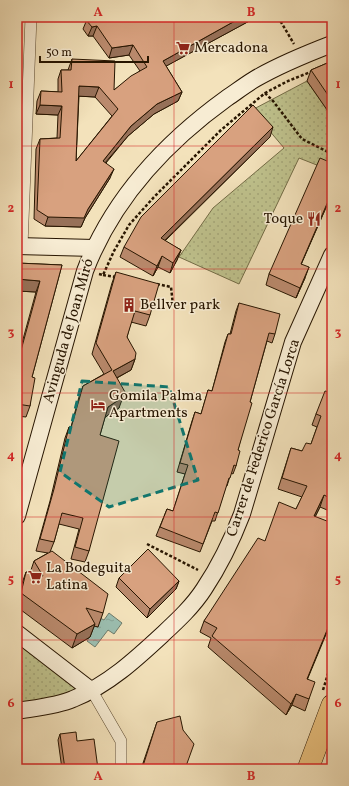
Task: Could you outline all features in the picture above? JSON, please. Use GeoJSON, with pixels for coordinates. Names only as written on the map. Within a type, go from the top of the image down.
{"type":"FeatureCollection","features":[{"type":"Feature","properties":{"kind":"highway"},"geometry":{"type":"LineString","coordinates":[[308,769],[326,701]]}},
{"type":"Feature","properties":{"kind":"street"},"geometry":{"type":"LineString","coordinates":[[31,17],[19,246],[94,248]]}},
{"type":"Feature","properties":{"kind":"street","name":"Avinguda de Joan Miró"},"geometry":{"type":"LineString","coordinates":[[17,516],[85,271],[94,248],[114,212],[152,163],[169,146],[209,112],[255,79],[332,44]]}},
{"type":"Feature","properties":{"kind":"street","name":"Carrer de Federico García Lorca"},"geometry":{"type":"LineString","coordinates":[[17,711],[71,700],[92,691],[120,672],[184,614],[212,577],[232,540],[242,514],[293,342],[332,255]]}},
{"type":"Feature","properties":{"kind":"street"},"geometry":{"type":"LineString","coordinates":[[17,633],[92,691],[121,741],[121,769]]}},
{"type":"Feature","properties":{"kind":"path"},"geometry":{"type":"LineString","coordinates":[[278,17],[301,57]]}},
{"type":"Feature","properties":{"kind":"path"},"geometry":{"type":"LineString","coordinates":[[103,275],[129,224],[221,130],[265,93],[288,81],[317,69]]}},
{"type":"Feature","properties":{"kind":"path"},"geometry":{"type":"LineString","coordinates":[[265,93],[273,100],[302,139],[332,154]]}},
{"type":"Feature","properties":{"kind":"path"},"geometry":{"type":"LineString","coordinates":[[85,271],[118,278]]}},
{"type":"Feature","properties":{"kind":"path"},"geometry":{"type":"LineString","coordinates":[[156,284],[171,287],[174,305]]}},
{"type":"Feature","properties":{"kind":"path"},"geometry":{"type":"LineString","coordinates":[[147,544],[212,577]]}},
{"type":"Feature","properties":{"kind":"path"},"geometry":{"type":"LineString","coordinates":[[326,701],[332,661]]}},
{"type":"Feature","properties":{"kind":"highlighted area"},"geometry":{"type":"Polygon","coordinates":[[[82,381],[169,387],[198,480],[109,507],[60,472],[82,381]]]}},
{"type":"Feature","properties":{"kind":"green space"},"geometry":{"type":"Polygon","coordinates":[[[307,81],[332,117],[332,171],[299,158],[239,284],[179,257],[213,208],[284,148],[252,110],[307,81]]]}},
{"type":"Feature","properties":{"kind":"green space"},"geometry":{"type":"Polygon","coordinates":[[[17,633],[92,691],[17,711],[17,633]]]}},
{"type":"Feature","properties":{"kind":"water"},"geometry":{"type":"Polygon","coordinates":[[[109,613],[122,623],[114,634],[108,630],[95,647],[87,641],[95,626],[98,627],[100,618],[104,620],[109,613]]]}},
{"type":"Feature","properties":{"kind":"building"},"geometry":{"type":"Polygon","coordinates":[[[88,17],[242,17],[163,61],[182,92],[157,104],[131,126],[103,161],[114,169],[88,209],[84,218],[48,217],[37,210],[40,139],[60,138],[62,106],[40,105],[41,91],[62,92],[61,70],[71,70],[72,59],[115,61],[114,90],[131,76],[147,67],[133,45],[112,48],[97,26],[92,27],[86,20],[88,17]],[[79,86],[76,161],[118,109],[99,87],[79,86]]]}},
{"type":"Feature","properties":{"kind":"building"},"geometry":{"type":"Polygon","coordinates":[[[332,61],[332,101],[311,70],[332,61]]]}},
{"type":"Feature","properties":{"kind":"building"},"geometry":{"type":"Polygon","coordinates":[[[253,105],[273,127],[161,238],[181,250],[173,263],[162,256],[157,266],[124,247],[141,217],[253,105]]]}},
{"type":"Feature","properties":{"kind":"building"},"geometry":{"type":"Polygon","coordinates":[[[320,158],[332,163],[332,192],[301,264],[309,267],[300,288],[269,274],[320,158]]]}},
{"type":"Feature","properties":{"kind":"building"},"geometry":{"type":"Polygon","coordinates":[[[17,263],[62,265],[32,377],[35,378],[30,406],[17,404],[17,365],[40,281],[17,279],[17,263]]]}},
{"type":"Feature","properties":{"kind":"building"},"geometry":{"type":"Polygon","coordinates":[[[116,272],[159,284],[150,315],[135,311],[127,337],[136,353],[135,359],[113,371],[125,392],[123,397],[108,407],[100,435],[119,441],[89,551],[75,547],[83,518],[62,513],[54,542],[40,539],[69,427],[71,428],[83,386],[112,370],[96,343],[116,272]]]}},
{"type":"Feature","properties":{"kind":"building"},"geometry":{"type":"Polygon","coordinates":[[[239,303],[280,314],[275,334],[269,333],[250,402],[252,403],[238,450],[240,451],[236,466],[234,465],[218,513],[215,512],[203,544],[160,527],[167,509],[173,511],[188,465],[180,463],[195,412],[201,414],[208,390],[212,391],[228,334],[231,334],[239,303]]]}},
{"type":"Feature","properties":{"kind":"building"},"geometry":{"type":"Polygon","coordinates":[[[332,385],[332,499],[324,495],[314,516],[332,523],[332,618],[307,679],[315,682],[309,699],[296,694],[291,704],[212,636],[217,628],[204,621],[258,538],[265,541],[279,502],[296,509],[307,486],[282,478],[291,448],[302,451],[306,443],[311,444],[321,416],[316,414],[325,391],[329,392],[332,385]]]}},
{"type":"Feature","properties":{"kind":"building"},"geometry":{"type":"Polygon","coordinates":[[[148,549],[179,581],[150,609],[119,578],[148,549]]]}},
{"type":"Feature","properties":{"kind":"building"},"geometry":{"type":"Polygon","coordinates":[[[52,551],[108,594],[103,613],[86,608],[95,624],[77,634],[21,593],[26,572],[43,576],[34,561],[52,551]]]}},
{"type":"Feature","properties":{"kind":"building"},"geometry":{"type":"Polygon","coordinates":[[[180,716],[183,730],[194,744],[185,769],[142,769],[157,722],[180,716]]]}},
{"type":"Feature","properties":{"kind":"building"},"geometry":{"type":"Polygon","coordinates":[[[76,732],[77,741],[94,739],[98,769],[65,769],[60,734],[76,732]]]}},
{"type":"Feature","properties":{"kind":"place","name":"Mercadona"},"geometry":{"type":"Point","coordinates":[183,48]}},
{"type":"Feature","properties":{"kind":"place","name":"Toque"},"geometry":{"type":"Point","coordinates":[314,219]}},
{"type":"Feature","properties":{"kind":"place","name":"Bellver park"},"geometry":{"type":"Point","coordinates":[129,305]}},
{"type":"Feature","properties":{"kind":"place","name":"Gomila Palma Apartments"},"geometry":{"type":"Point","coordinates":[98,405]}},
{"type":"Feature","properties":{"kind":"place","name":"La Bodeguita Latina"},"geometry":{"type":"Point","coordinates":[35,577]}}]}
